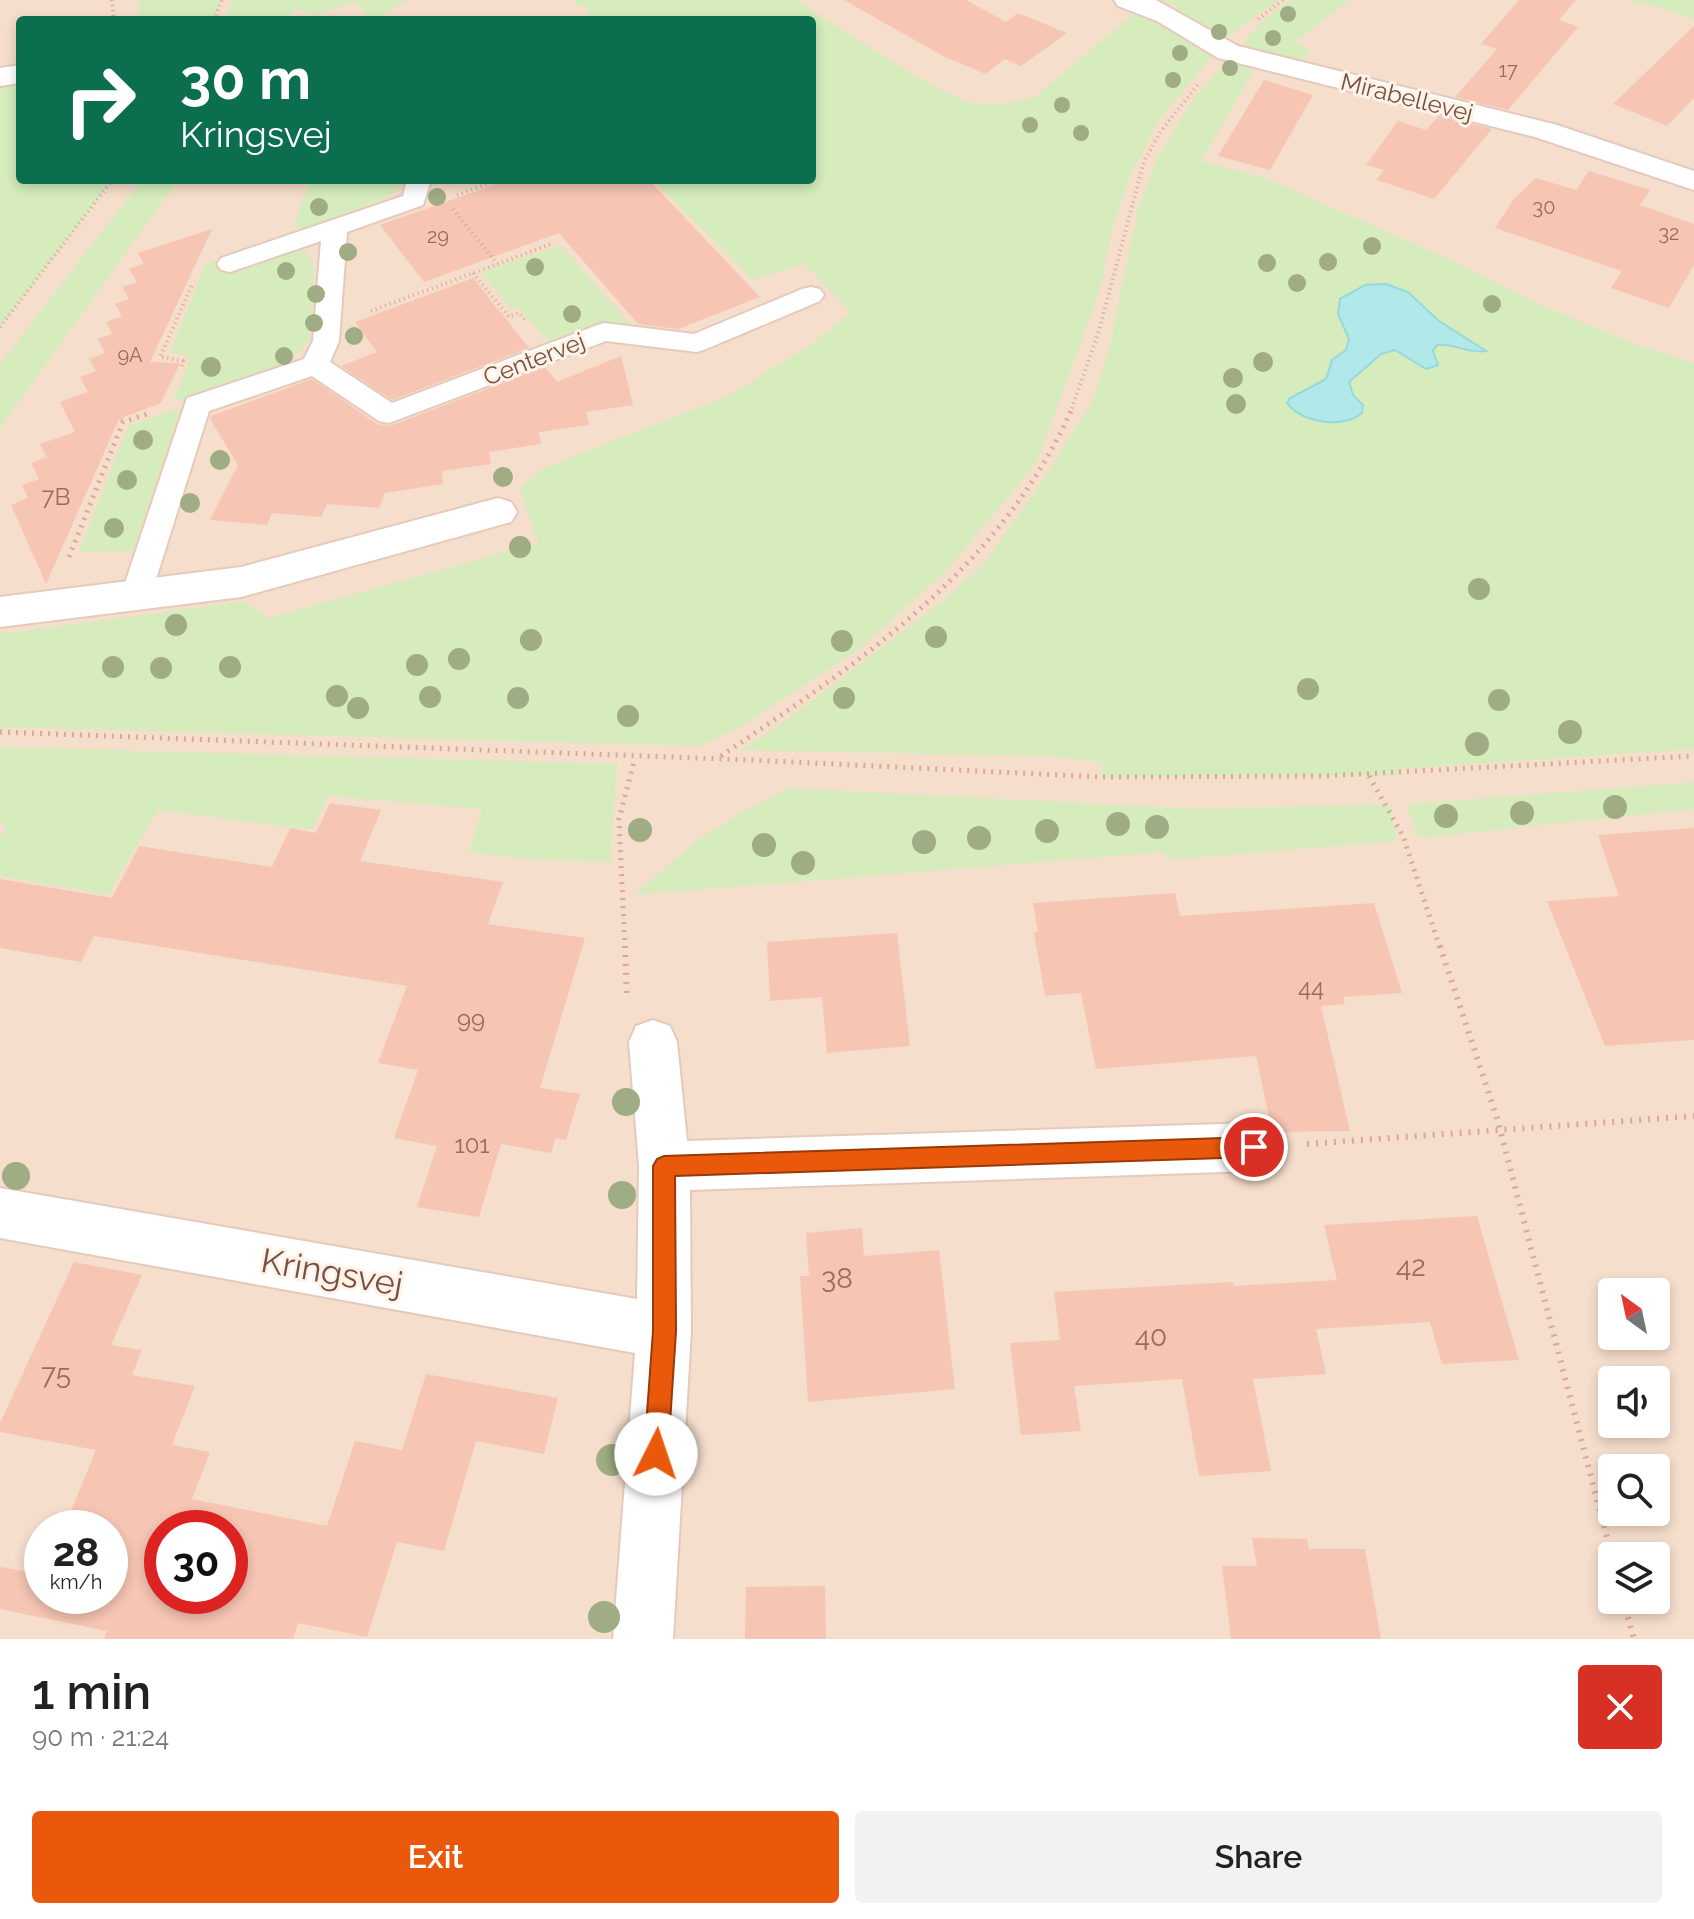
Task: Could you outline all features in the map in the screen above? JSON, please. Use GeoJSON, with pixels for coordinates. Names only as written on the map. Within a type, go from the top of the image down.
{"type":"FeatureCollection","features":[{"type":"Feature","properties":{"kind":"street","name":"Mirabellevej"},"geometry":{"type":"LineString","coordinates":[[1128,0],[1170,15],[1228,52],[1546,131],[1694,181]]}},
{"type":"Feature","properties":{"kind":"street"},"geometry":{"type":"LineString","coordinates":[[0,612],[241,582],[498,512]]}},
{"type":"Feature","properties":{"kind":"street"},"geometry":{"type":"LineString","coordinates":[[643,1639],[664,1331],[664,1166],[653,1042]]}},
{"type":"Feature","properties":{"kind":"street"},"geometry":{"type":"LineString","coordinates":[[664,1166],[1254,1147]]}},
{"type":"Feature","properties":{"kind":"street","name":"Kringsvej"},"geometry":{"type":"LineString","coordinates":[[0,1213],[664,1331]]}},
{"type":"Feature","properties":{"kind":"lane"},"geometry":{"type":"LineString","coordinates":[[230,264],[414,200],[418,184]]}},
{"type":"Feature","properties":{"kind":"lane"},"geometry":{"type":"LineString","coordinates":[[136,595],[184,405],[315,365],[326,341],[335,227]]}},
{"type":"Feature","properties":{"kind":"lane","name":"Centervej"},"geometry":{"type":"LineString","coordinates":[[315,365],[389,414],[604,332],[697,343],[811,295]]}},
{"type":"Feature","properties":{"kind":"path"},"geometry":{"type":"LineString","coordinates":[[718,758],[852,668],[936,598],[995,538],[1041,471],[1078,396],[1145,159],[1189,94],[1251,24],[1283,0]]}},
{"type":"Feature","properties":{"kind":"path"},"geometry":{"type":"LineString","coordinates":[[0,327],[109,184]]}},
{"type":"Feature","properties":{"kind":"path"},"geometry":{"type":"LineString","coordinates":[[445,199],[497,264]]}},
{"type":"Feature","properties":{"kind":"path"},"geometry":{"type":"LineString","coordinates":[[327,327],[554,243]]}},
{"type":"Feature","properties":{"kind":"path"},"geometry":{"type":"LineString","coordinates":[[49,606],[123,422],[184,405],[183,361],[160,357],[204,260],[224,253],[230,264]]}},
{"type":"Feature","properties":{"kind":"path"},"geometry":{"type":"LineString","coordinates":[[473,273],[509,317],[519,313],[553,351]]}},
{"type":"Feature","properties":{"kind":"path"},"geometry":{"type":"LineString","coordinates":[[0,732],[635,758],[718,758],[1101,777],[1369,776],[1694,756]]}},
{"type":"Feature","properties":{"kind":"path"},"geometry":{"type":"LineString","coordinates":[[635,758],[619,819],[628,1022],[653,1042]]}},
{"type":"Feature","properties":{"kind":"path"},"geometry":{"type":"LineString","coordinates":[[1369,776],[1403,836],[1499,1129],[1608,1542]]}},
{"type":"Feature","properties":{"kind":"path"},"geometry":{"type":"LineString","coordinates":[[1254,1147],[1694,1116]]}},
{"type":"Feature","properties":{"kind":"path"},"geometry":{"type":"LineString","coordinates":[[1627,1614],[1634,1639]]}},
{"type":"Feature","properties":{"kind":"shaded area"},"geometry":{"type":"Polygon","coordinates":[[[0,0],[1694,0],[1694,1639],[0,1639],[0,0]]]}},
{"type":"Feature","properties":{"kind":"green space"},"geometry":{"type":"Polygon","coordinates":[[[138,0],[222,0],[216,16],[139,16],[138,0]]]}},
{"type":"Feature","properties":{"kind":"green space"},"geometry":{"type":"Polygon","coordinates":[[[233,0],[408,0],[379,16],[368,16],[356,2],[314,15],[296,9],[288,16],[225,16],[233,0]]]}},
{"type":"Feature","properties":{"kind":"green space"},"geometry":{"type":"Polygon","coordinates":[[[574,0],[795,0],[919,78],[966,102],[996,105],[1035,97],[1138,10],[1214,54],[1160,119],[1130,176],[1111,233],[1101,287],[1037,462],[947,570],[858,650],[743,725],[700,746],[0,727],[0,634],[244,601],[268,618],[538,543],[520,489],[542,469],[730,395],[815,342],[851,312],[804,264],[753,280],[657,184],[816,184],[816,16],[590,16],[586,5],[576,6],[574,0]]]}},
{"type":"Feature","properties":{"kind":"green space"},"geometry":{"type":"Polygon","coordinates":[[[1160,0],[1278,0],[1220,42],[1173,5],[1160,0]]]}},
{"type":"Feature","properties":{"kind":"green space"},"geometry":{"type":"Polygon","coordinates":[[[1290,0],[1350,0],[1294,42],[1312,50],[1302,59],[1239,49],[1258,25],[1290,0]]]}},
{"type":"Feature","properties":{"kind":"green space"},"geometry":{"type":"Polygon","coordinates":[[[1625,0],[1694,0],[1694,19],[1661,8],[1625,0]]]}},
{"type":"Feature","properties":{"kind":"green space"},"geometry":{"type":"Polygon","coordinates":[[[1228,59],[1254,70],[1201,161],[1268,179],[1453,261],[1541,305],[1637,345],[1694,363],[1694,749],[1398,769],[1402,775],[1101,777],[1103,762],[1045,756],[741,750],[784,722],[944,600],[984,563],[1040,485],[1094,399],[1111,341],[1137,213],[1157,158],[1193,100],[1228,59]]]}},
{"type":"Feature","properties":{"kind":"green space"},"geometry":{"type":"Polygon","coordinates":[[[16,75],[16,184],[109,184],[0,327],[0,77],[16,75]]]}},
{"type":"Feature","properties":{"kind":"green space"},"geometry":{"type":"Polygon","coordinates":[[[139,184],[175,184],[0,428],[0,364],[139,184]]]}},
{"type":"Feature","properties":{"kind":"green space"},"geometry":{"type":"Polygon","coordinates":[[[309,184],[405,184],[386,198],[300,230],[295,223],[309,184]]]}},
{"type":"Feature","properties":{"kind":"green space"},"geometry":{"type":"Polygon","coordinates":[[[561,245],[631,325],[611,324],[548,341],[518,307],[511,309],[481,272],[561,245]]]}},
{"type":"Feature","properties":{"kind":"green space"},"geometry":{"type":"Polygon","coordinates":[[[303,249],[314,265],[310,338],[300,351],[286,362],[253,378],[174,400],[191,357],[170,353],[205,264],[220,260],[230,274],[303,249]]]}},
{"type":"Feature","properties":{"kind":"green space"},"geometry":{"type":"Polygon","coordinates":[[[171,410],[180,410],[133,551],[79,552],[128,426],[171,410]]]}},
{"type":"Feature","properties":{"kind":"green space"},"geometry":{"type":"Polygon","coordinates":[[[0,747],[617,764],[610,862],[523,859],[469,852],[482,809],[328,796],[313,830],[158,810],[108,895],[0,876],[0,838],[8,825],[0,823],[0,747]]]}},
{"type":"Feature","properties":{"kind":"green space"},"geometry":{"type":"Polygon","coordinates":[[[1694,782],[1694,809],[1421,838],[1417,835],[1407,804],[1694,782]]]}},
{"type":"Feature","properties":{"kind":"green space"},"geometry":{"type":"Polygon","coordinates":[[[789,788],[1200,809],[1390,804],[1397,841],[1167,860],[1165,852],[634,895],[696,841],[789,788]]]}},
{"type":"Feature","properties":{"kind":"water"},"geometry":{"type":"Polygon","coordinates":[[[1386,284],[1408,292],[1439,321],[1486,351],[1437,345],[1433,351],[1438,365],[1426,369],[1395,350],[1381,354],[1349,382],[1353,395],[1363,405],[1362,413],[1344,421],[1323,422],[1293,410],[1287,403],[1290,398],[1326,379],[1332,360],[1346,350],[1349,339],[1338,314],[1340,299],[1365,285],[1386,284]]]}},
{"type":"Feature","properties":{"kind":"building"},"geometry":{"type":"Polygon","coordinates":[[[844,0],[966,0],[1006,22],[1018,13],[1067,33],[1021,66],[1005,59],[985,74],[943,56],[844,0]]]}},
{"type":"Feature","properties":{"kind":"building"},"geometry":{"type":"Polygon","coordinates":[[[1519,0],[1576,0],[1559,20],[1578,27],[1508,110],[1455,97],[1497,49],[1481,44],[1519,0]]]}},
{"type":"Feature","properties":{"kind":"building"},"geometry":{"type":"Polygon","coordinates":[[[1694,26],[1694,98],[1667,126],[1613,104],[1694,26]]]}},
{"type":"Feature","properties":{"kind":"building"},"geometry":{"type":"Polygon","coordinates":[[[1264,80],[1313,95],[1270,170],[1218,156],[1264,80]]]}},
{"type":"Feature","properties":{"kind":"building"},"geometry":{"type":"Polygon","coordinates":[[[1439,116],[1492,129],[1434,199],[1377,180],[1384,170],[1366,165],[1398,121],[1426,130],[1439,116]]]}},
{"type":"Feature","properties":{"kind":"building"},"geometry":{"type":"Polygon","coordinates":[[[1589,171],[1650,190],[1640,205],[1694,224],[1694,265],[1669,308],[1611,288],[1622,271],[1495,228],[1514,199],[1536,178],[1576,190],[1589,171]]]}},
{"type":"Feature","properties":{"kind":"building"},"geometry":{"type":"Polygon","coordinates":[[[497,184],[653,184],[760,297],[678,329],[638,324],[559,233],[424,282],[380,225],[497,184]]]}},
{"type":"Feature","properties":{"kind":"building"},"geometry":{"type":"Polygon","coordinates":[[[212,229],[150,362],[180,363],[161,403],[124,417],[122,422],[119,419],[46,584],[11,505],[28,498],[22,485],[39,479],[31,463],[47,457],[40,444],[75,432],[60,402],[88,392],[80,377],[96,371],[89,359],[105,353],[98,339],[112,334],[106,322],[122,316],[115,304],[129,299],[122,287],[137,282],[129,269],[144,264],[138,253],[212,229]]]}},
{"type":"Feature","properties":{"kind":"building"},"geometry":{"type":"Polygon","coordinates":[[[473,278],[529,348],[392,400],[341,366],[377,352],[355,322],[473,278]]]}},
{"type":"Feature","properties":{"kind":"building"},"geometry":{"type":"Polygon","coordinates":[[[621,356],[633,405],[586,412],[589,425],[539,432],[541,444],[489,452],[491,464],[442,471],[443,484],[385,493],[379,508],[327,504],[321,517],[272,513],[267,525],[210,520],[238,465],[211,416],[312,379],[377,424],[390,426],[545,367],[557,382],[621,356]]]}},
{"type":"Feature","properties":{"kind":"building"},"geometry":{"type":"Polygon","coordinates":[[[330,803],[381,810],[360,861],[503,882],[488,924],[585,938],[540,1088],[580,1094],[566,1140],[556,1138],[551,1153],[501,1144],[479,1217],[417,1207],[437,1146],[394,1138],[418,1070],[378,1063],[407,986],[94,936],[81,962],[0,948],[0,879],[112,898],[139,846],[272,867],[290,828],[316,833],[330,803]]]}},
{"type":"Feature","properties":{"kind":"building"},"geometry":{"type":"Polygon","coordinates":[[[1694,828],[1694,1040],[1605,1046],[1547,901],[1619,896],[1598,835],[1694,828]]]}},
{"type":"Feature","properties":{"kind":"building"},"geometry":{"type":"Polygon","coordinates":[[[1175,893],[1180,916],[1374,903],[1402,993],[1343,997],[1345,1004],[1321,1006],[1350,1131],[1276,1132],[1271,1126],[1256,1056],[1096,1069],[1081,993],[1045,996],[1034,933],[1038,932],[1033,903],[1175,893]]]}},
{"type":"Feature","properties":{"kind":"building"},"geometry":{"type":"Polygon","coordinates":[[[897,933],[910,1046],[827,1053],[822,997],[770,1001],[767,942],[897,933]]]}},
{"type":"Feature","properties":{"kind":"building"},"geometry":{"type":"Polygon","coordinates":[[[1477,1216],[1519,1360],[1442,1364],[1430,1322],[1316,1329],[1326,1374],[1253,1379],[1271,1471],[1199,1476],[1182,1379],[1074,1386],[1081,1431],[1021,1435],[1010,1343],[1060,1340],[1054,1292],[1233,1282],[1234,1286],[1337,1280],[1324,1225],[1477,1216]]]}},
{"type":"Feature","properties":{"kind":"building"},"geometry":{"type":"Polygon","coordinates":[[[862,1228],[864,1256],[939,1250],[955,1389],[808,1402],[800,1276],[809,1276],[806,1233],[862,1228]]]}},
{"type":"Feature","properties":{"kind":"building"},"geometry":{"type":"Polygon","coordinates":[[[74,1262],[142,1275],[111,1345],[142,1350],[132,1375],[195,1386],[172,1445],[210,1452],[192,1499],[247,1510],[144,1510],[144,1614],[248,1614],[248,1510],[327,1526],[355,1441],[402,1450],[426,1374],[558,1398],[544,1454],[476,1441],[444,1551],[397,1542],[367,1637],[298,1623],[293,1639],[104,1639],[107,1631],[24,1614],[128,1614],[128,1510],[71,1510],[96,1450],[0,1432],[0,1423],[74,1262]]]}},
{"type":"Feature","properties":{"kind":"building"},"geometry":{"type":"Polygon","coordinates":[[[1252,1538],[1307,1539],[1309,1549],[1365,1549],[1381,1639],[1231,1639],[1222,1566],[1257,1566],[1252,1538]]]}},
{"type":"Feature","properties":{"kind":"building"},"geometry":{"type":"Polygon","coordinates":[[[0,1567],[24,1571],[24,1614],[0,1609],[0,1567]]]}},
{"type":"Feature","properties":{"kind":"building"},"geometry":{"type":"Polygon","coordinates":[[[825,1586],[826,1639],[745,1639],[746,1587],[825,1586]]]}},
{"type":"Feature","properties":{"kind":"route"},"geometry":{"type":"LineString","coordinates":[[656,1454],[664,1331],[664,1166],[1254,1147]]}}]}
